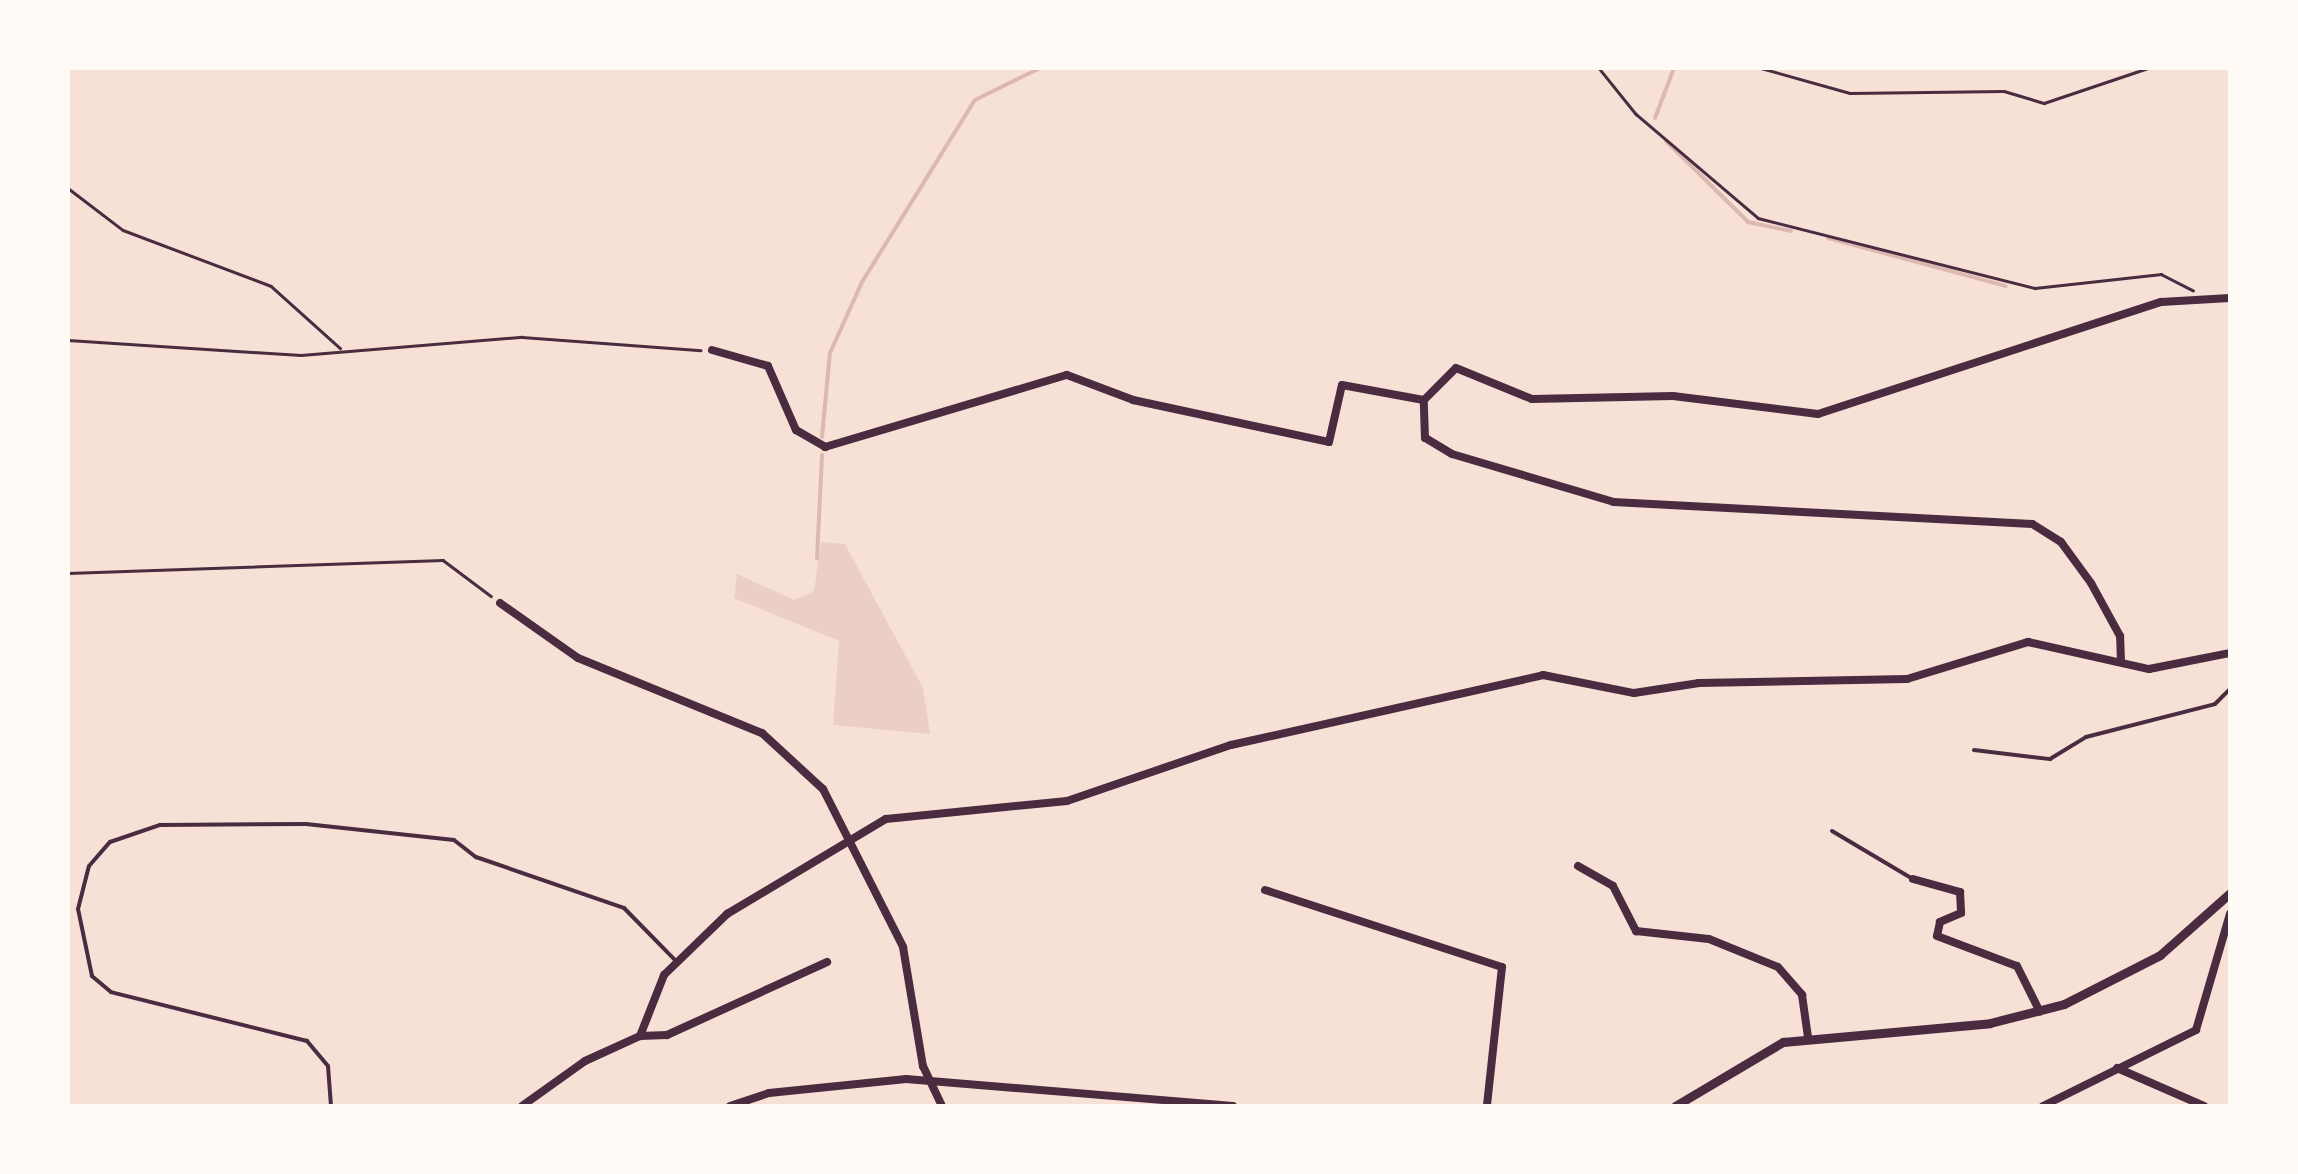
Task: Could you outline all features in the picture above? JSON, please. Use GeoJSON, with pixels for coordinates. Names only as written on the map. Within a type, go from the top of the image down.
{"type":"FeatureCollection","features":[{"type":"Feature","properties":{"kind":"street"},"geometry":{"type":"LineString","coordinates":[[2122,662],[2120,636],[2091,583],[2060,542],[2032,524],[1614,502],[1452,454],[1425,438],[1424,400],[1456,368],[1532,398],[1673,396],[1818,414],[2198,294],[2230,298]]}},
{"type":"Feature","properties":{"kind":"street"},"geometry":{"type":"LineString","coordinates":[[712,350],[768,366],[796,430],[825,447],[1067,374],[1133,400],[1329,442],[1342,385],[1424,400]]}},
{"type":"Feature","properties":{"kind":"street"},"geometry":{"type":"LineString","coordinates":[[500,603],[578,658],[762,733],[823,789],[854,842],[903,947],[930,1080],[942,1106]]}},
{"type":"Feature","properties":{"kind":"street"},"geometry":{"type":"LineString","coordinates":[[640,1036],[651,995],[677,961],[749,898],[854,842],[886,819],[1066,800],[1231,744],[1530,676],[1634,693],[1698,683],[1907,679],[2028,642],[2167,669],[2230,653]]}},
{"type":"Feature","properties":{"kind":"street"},"geometry":{"type":"LineString","coordinates":[[1578,866],[1612,886],[1636,931],[1709,939],[1778,966],[1802,995],[1808,1037]]}},
{"type":"Feature","properties":{"kind":"street"},"geometry":{"type":"LineString","coordinates":[[1913,879],[1960,892],[1961,913],[1940,922],[1937,936],[2017,966],[2040,1012]]}},
{"type":"Feature","properties":{"kind":"street"},"geometry":{"type":"LineString","coordinates":[[1264,890],[1502,967],[1488,1106]]}},
{"type":"Feature","properties":{"kind":"street"},"geometry":{"type":"LineString","coordinates":[[1674,1106],[1756,1054],[1808,1037],[2040,1012],[2143,966],[2230,893]]}},
{"type":"Feature","properties":{"kind":"street"},"geometry":{"type":"LineString","coordinates":[[2043,1106],[2196,1030],[2230,914]]}},
{"type":"Feature","properties":{"kind":"street"},"geometry":{"type":"LineString","coordinates":[[522,1106],[585,1061],[640,1036],[667,1035],[828,962]]}},
{"type":"Feature","properties":{"kind":"street"},"geometry":{"type":"LineString","coordinates":[[2116,1068],[2204,1106]]}},
{"type":"Feature","properties":{"kind":"street"},"geometry":{"type":"LineString","coordinates":[[730,1106],[784,1091],[930,1080],[1233,1106]]}},
{"type":"Feature","properties":{"kind":"lane"},"geometry":{"type":"LineString","coordinates":[[1974,750],[2050,759],[2086,736],[2215,704],[2230,689]]}},
{"type":"Feature","properties":{"kind":"lane"},"geometry":{"type":"LineString","coordinates":[[331,1106],[328,1066],[306,1041],[111,992],[92,976],[78,909],[89,866],[110,842],[160,825],[306,824],[454,840],[476,857],[624,908],[677,961]]}},
{"type":"Feature","properties":{"kind":"lane"},"geometry":{"type":"LineString","coordinates":[[1832,831],[1913,879]]}},
{"type":"Feature","properties":{"kind":"path"},"geometry":{"type":"LineString","coordinates":[[1599,68],[1636,114],[1758,218],[2035,288],[2160,274],[2198,294]]}},
{"type":"Feature","properties":{"kind":"path"},"geometry":{"type":"LineString","coordinates":[[1762,68],[1863,94],[2004,91],[2044,102],[2148,68]]}},
{"type":"Feature","properties":{"kind":"path"},"geometry":{"type":"LineString","coordinates":[[68,188],[123,230],[271,286],[341,349]]}},
{"type":"Feature","properties":{"kind":"path"},"geometry":{"type":"LineString","coordinates":[[68,340],[341,349],[522,336],[712,350]]}},
{"type":"Feature","properties":{"kind":"path"},"geometry":{"type":"LineString","coordinates":[[68,572],[442,560],[500,603]]}},
{"type":"Feature","properties":{"kind":"shaded area"},"geometry":{"type":"Polygon","coordinates":[[[821,542],[845,544],[923,688],[930,734],[833,725],[839,641],[734,598],[737,574],[794,600],[814,591],[821,542]]]}},
{"type":"Feature","properties":{"kind":"waterway"},"geometry":{"type":"LineString","coordinates":[[822,437],[830,353],[862,282],[975,100],[1040,68]]}},
{"type":"Feature","properties":{"kind":"waterway"},"geometry":{"type":"LineString","coordinates":[[1655,118],[1674,68]]}},
{"type":"Feature","properties":{"kind":"waterway"},"geometry":{"type":"LineString","coordinates":[[1666,141],[1748,222],[1791,231]]}},
{"type":"Feature","properties":{"kind":"waterway"},"geometry":{"type":"LineString","coordinates":[[1828,238],[2006,286]]}},
{"type":"Feature","properties":{"kind":"waterway"},"geometry":{"type":"LineString","coordinates":[[817,558],[822,455]]}}]}
